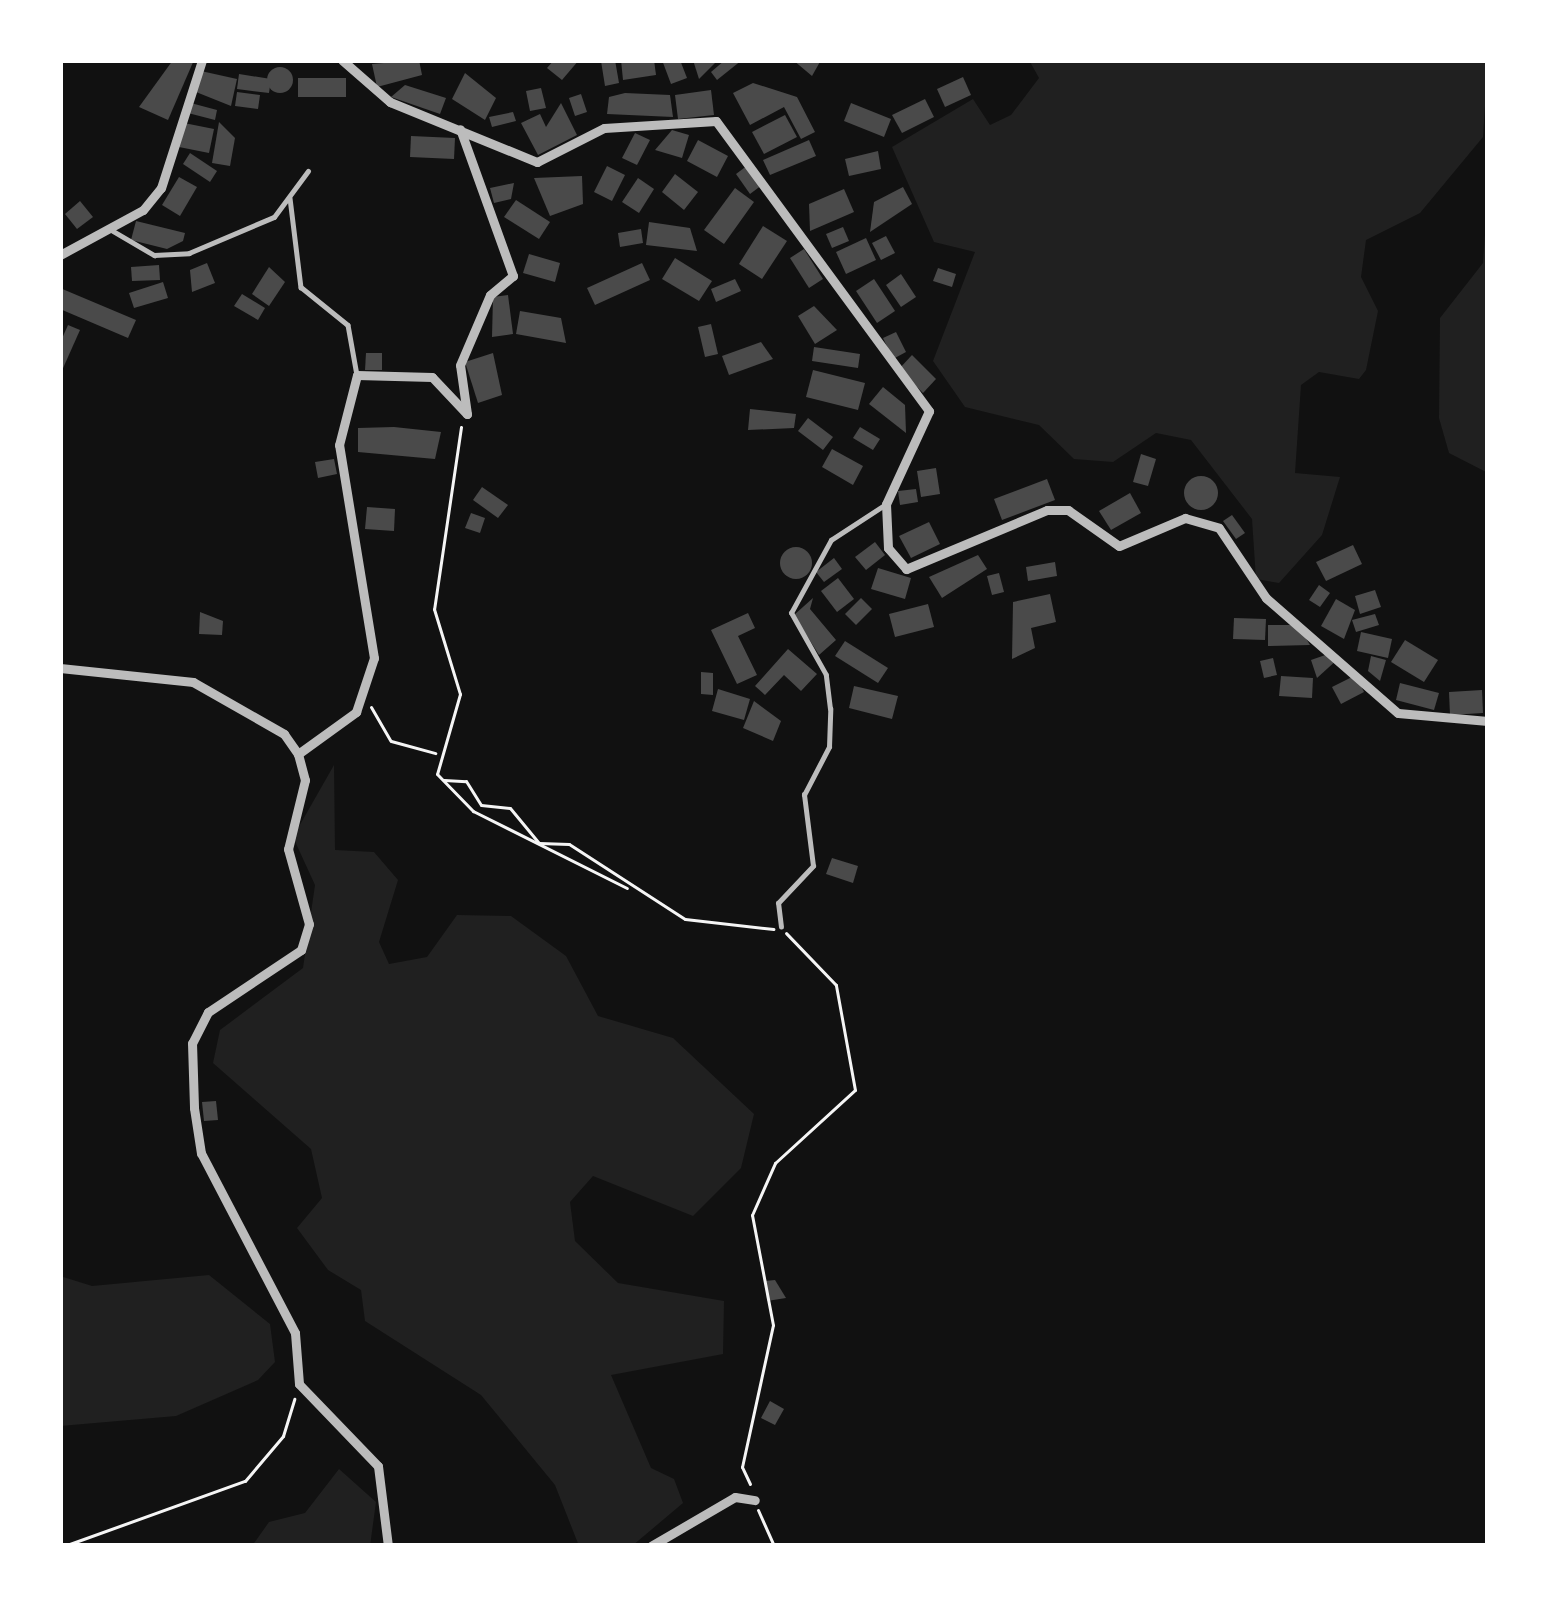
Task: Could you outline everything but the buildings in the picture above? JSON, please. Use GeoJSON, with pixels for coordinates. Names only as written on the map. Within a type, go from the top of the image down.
{"type":"FeatureCollection","features":[{"type":"Feature","properties":{"kind":"street"},"geometry":{"type":"LineString","coordinates":[[60,255],[109,227],[161,188],[202,60]]}},
{"type":"Feature","properties":{"kind":"street"},"geometry":{"type":"LineString","coordinates":[[342,60],[390,102],[551,163],[604,128],[716,121],[929,411],[886,504],[888,548],[918,570],[1046,510],[1068,510],[1108,545],[1185,518],[1219,528],[1266,598],[1398,713],[1488,721]]}},
{"type":"Feature","properties":{"kind":"street"},"geometry":{"type":"LineString","coordinates":[[460,129],[515,258],[460,365],[467,414]]}},
{"type":"Feature","properties":{"kind":"street"},"geometry":{"type":"LineString","coordinates":[[298,754],[364,694],[374,658],[365,570],[338,445],[357,375],[432,377],[467,414]]}},
{"type":"Feature","properties":{"kind":"street"},"geometry":{"type":"LineString","coordinates":[[60,668],[193,682],[284,734],[298,754],[304,779],[288,849],[307,896],[301,950],[208,1012],[190,1061],[201,1153],[295,1333],[299,1384],[371,1453],[388,1546]]}},
{"type":"Feature","properties":{"kind":"street"},"geometry":{"type":"LineString","coordinates":[[651,1546],[735,1496],[755,1500]]}},
{"type":"Feature","properties":{"kind":"lane"},"geometry":{"type":"LineString","coordinates":[[109,227],[133,248],[189,253],[274,217],[308,171]]}},
{"type":"Feature","properties":{"kind":"lane"},"geometry":{"type":"LineString","coordinates":[[290,194],[301,287],[348,325],[357,375]]}},
{"type":"Feature","properties":{"kind":"lane"},"geometry":{"type":"LineString","coordinates":[[781,927],[778,903],[813,866],[804,795],[829,747],[826,675],[790,613],[831,540],[886,504]]}},
{"type":"Feature","properties":{"kind":"path"},"geometry":{"type":"LineString","coordinates":[[467,414],[449,462],[452,541],[434,609],[458,720],[437,753],[444,781],[531,845],[568,850],[686,919],[781,927],[836,986],[855,1090],[775,1163],[752,1215],[773,1325],[742,1467],[774,1546]]}},
{"type":"Feature","properties":{"kind":"path"},"geometry":{"type":"LineString","coordinates":[[364,694],[391,741],[437,753]]}},
{"type":"Feature","properties":{"kind":"path"},"geometry":{"type":"LineString","coordinates":[[444,781],[466,782],[481,805],[510,808],[539,843],[568,844],[638,893]]}},
{"type":"Feature","properties":{"kind":"path"},"geometry":{"type":"LineString","coordinates":[[64,1546],[245,1481],[283,1436],[299,1384]]}},
{"type":"Feature","properties":{"kind":"shaded area"},"geometry":{"type":"Polygon","coordinates":[[[1029,60],[1488,60],[1483,137],[1420,213],[1366,240],[1361,277],[1378,311],[1366,370],[1359,379],[1319,372],[1301,385],[1295,473],[1340,477],[1322,535],[1279,583],[1256,579],[1252,519],[1191,440],[1156,433],[1113,462],[1074,459],[1039,425],[965,407],[933,361],[975,252],[934,242],[892,147],[973,99],[990,125],[1011,115],[1039,78],[1029,60]]]}},
{"type":"Feature","properties":{"kind":"shaded area"},"geometry":{"type":"Polygon","coordinates":[[[1488,191],[1488,473],[1449,453],[1439,418],[1440,318],[1483,263],[1488,191]]]}},
{"type":"Feature","properties":{"kind":"shaded area"},"geometry":{"type":"Polygon","coordinates":[[[334,765],[335,850],[374,852],[398,880],[379,942],[389,964],[427,957],[457,915],[511,916],[566,956],[598,1016],[673,1038],[754,1114],[741,1168],[693,1216],[593,1176],[570,1202],[575,1241],[618,1283],[724,1301],[723,1354],[611,1375],[651,1468],[674,1479],[683,1503],[632,1546],[579,1546],[555,1485],[481,1395],[365,1321],[361,1290],[328,1270],[297,1228],[322,1198],[311,1149],[213,1063],[220,1030],[303,968],[315,885],[293,837],[334,765]]]}},
{"type":"Feature","properties":{"kind":"shaded area"},"geometry":{"type":"Polygon","coordinates":[[[209,1275],[270,1324],[275,1362],[258,1380],[176,1416],[60,1426],[60,1276],[92,1286],[209,1275]]]}},
{"type":"Feature","properties":{"kind":"shaded area"},"geometry":{"type":"Polygon","coordinates":[[[339,1469],[376,1502],[370,1546],[252,1546],[269,1522],[305,1513],[339,1469]]]}}]}
